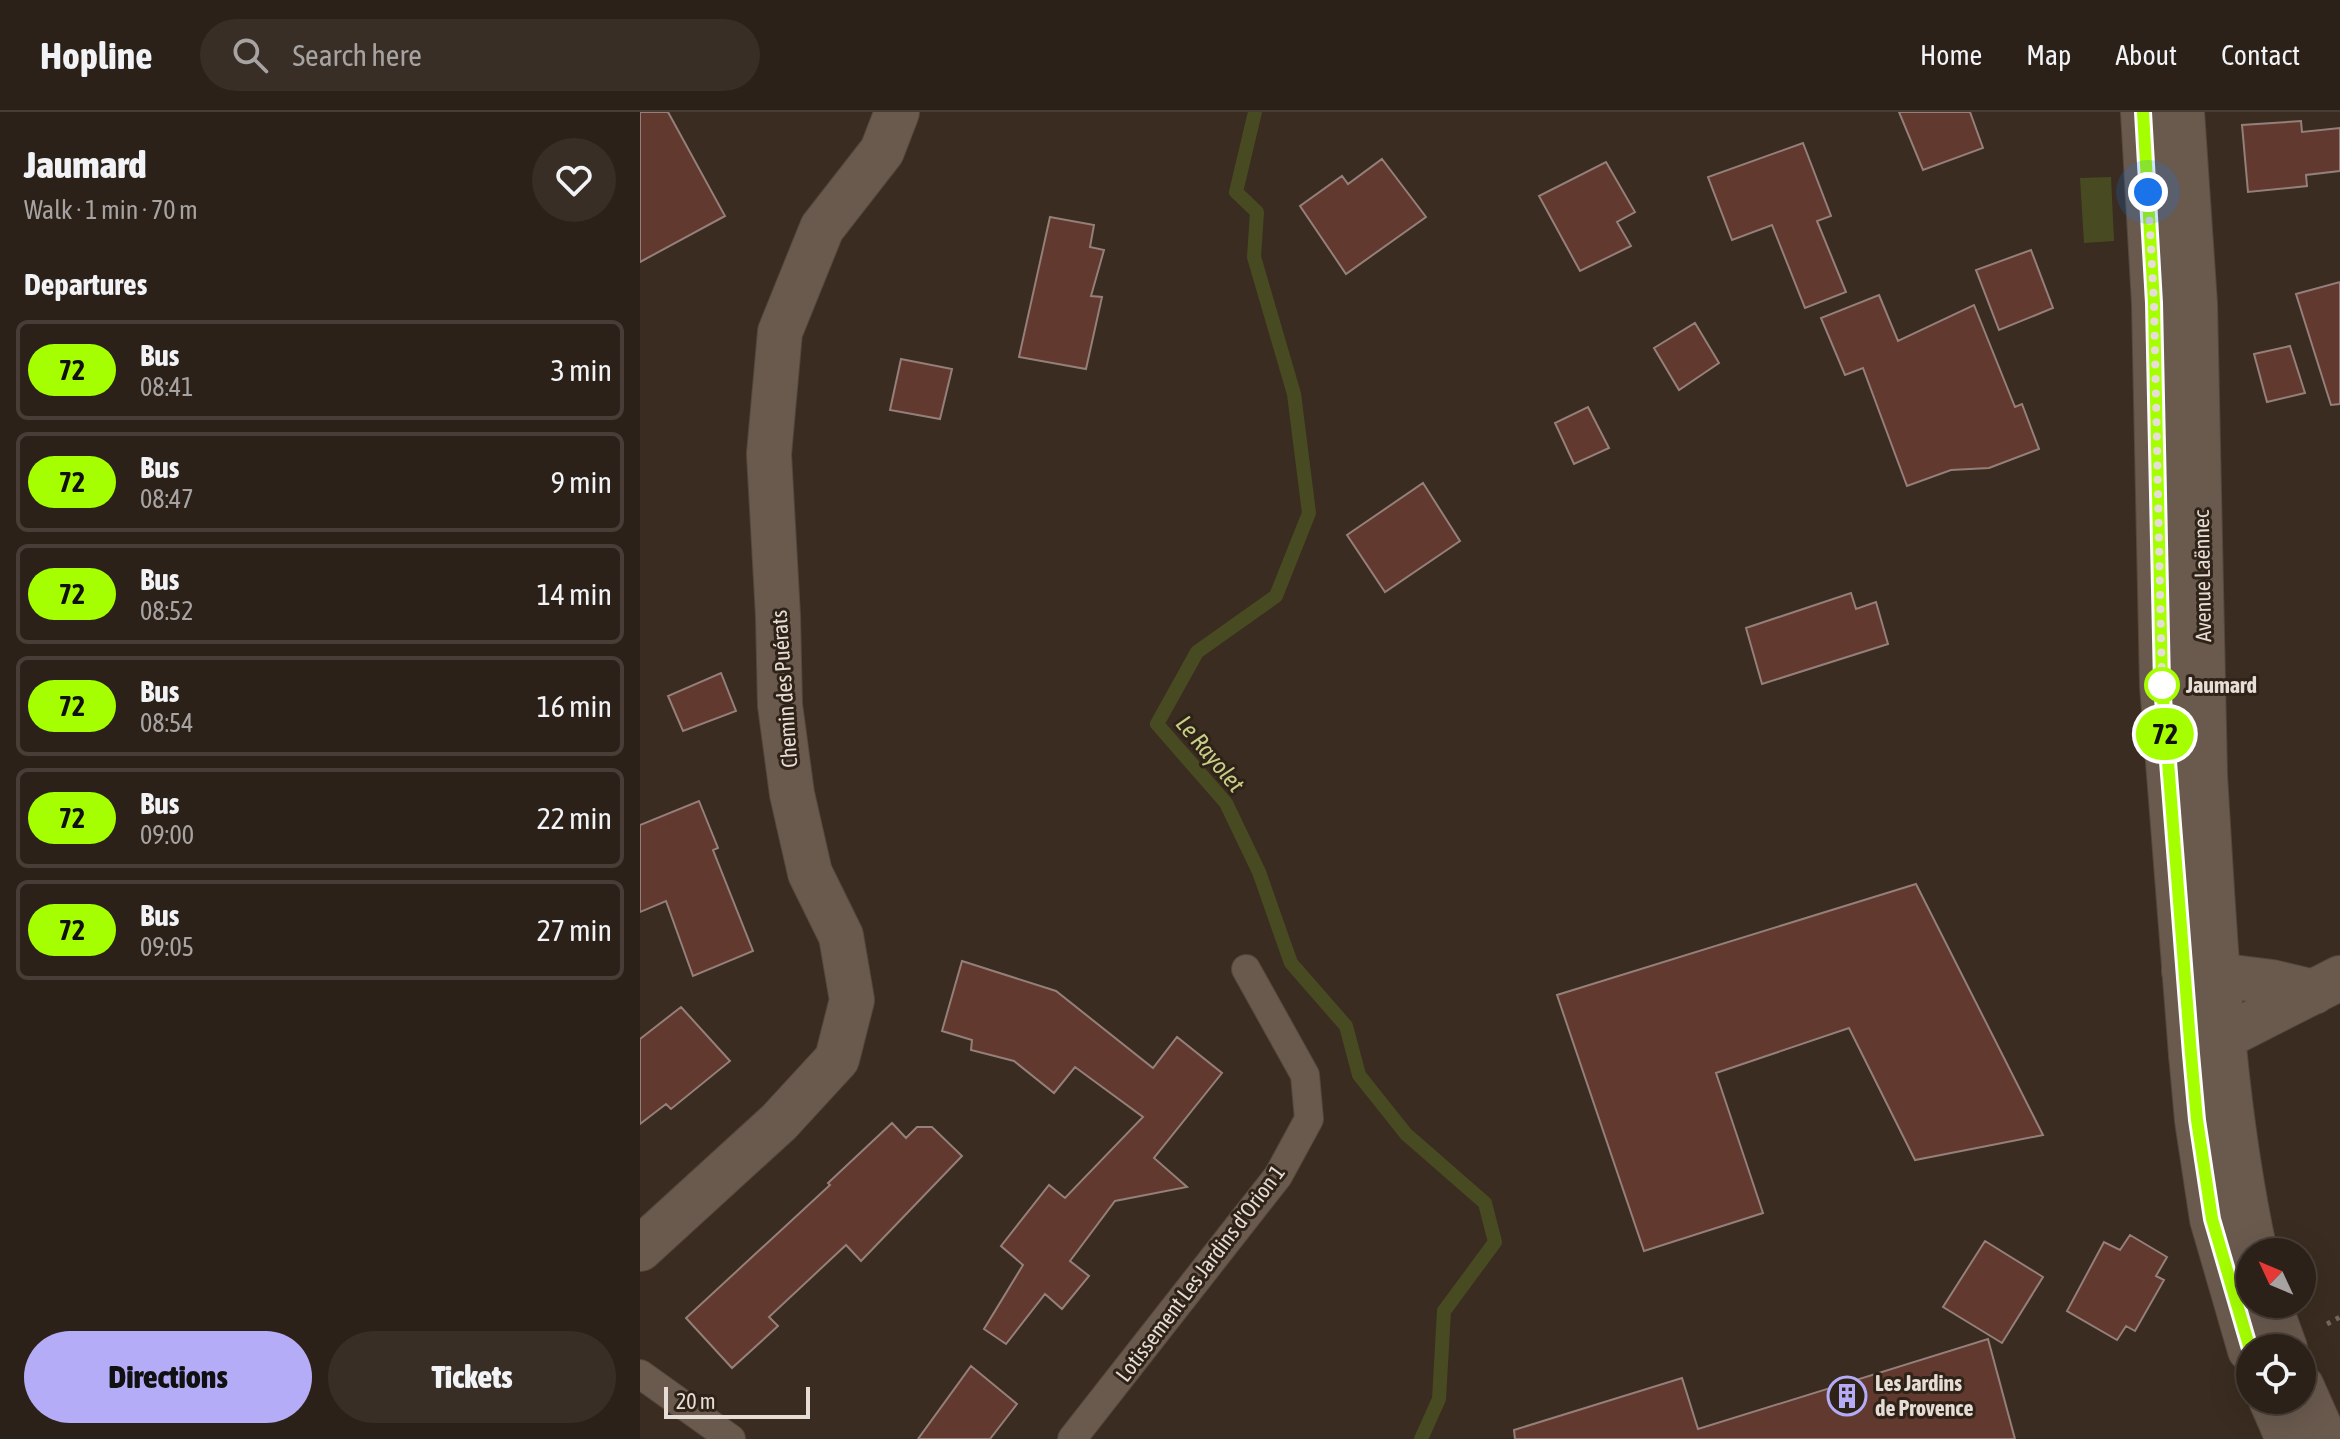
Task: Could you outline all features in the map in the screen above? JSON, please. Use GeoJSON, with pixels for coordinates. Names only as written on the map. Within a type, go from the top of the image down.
{"type":"FeatureCollection","features":[{"type":"Feature","properties":{"kind":"main road","name":"Chemin des Puérats"},"geometry":{"type":"LineString","coordinates":[[640,1249],[779,1122],[837,1059],[852,1000],[841,936],[810,873],[792,794],[780,705],[769,454],[780,332],[822,228],[882,151],[897,112]]}},
{"type":"Feature","properties":{"kind":"main road","name":"Avenue Laënnec"},"geometry":{"type":"LineString","coordinates":[[2143,112],[2154,303],[2162,685],[2201,972],[2207,1047]]}},
{"type":"Feature","properties":{"kind":"main road","name":"Avenue Laënnec"},"geometry":{"type":"LineString","coordinates":[[2182,112],[2195,304],[2205,776],[2201,972]]}},
{"type":"Feature","properties":{"kind":"main road"},"geometry":{"type":"LineString","coordinates":[[2201,972],[2327,985]]}},
{"type":"Feature","properties":{"kind":"main road"},"geometry":{"type":"LineString","coordinates":[[2207,1047],[2327,985]]}},
{"type":"Feature","properties":{"kind":"main road"},"geometry":{"type":"LineString","coordinates":[[2207,1047],[2232,1125],[2252,1238]]}},
{"type":"Feature","properties":{"kind":"main road"},"geometry":{"type":"LineString","coordinates":[[2207,1047],[2197,1120],[2212,1219],[2245,1334]]}},
{"type":"Feature","properties":{"kind":"main road"},"geometry":{"type":"LineString","coordinates":[[2277,1414],[2288,1439]]}},
{"type":"Feature","properties":{"kind":"main road"},"geometry":{"type":"LineString","coordinates":[[2314,1414],[2325,1439]]}},
{"type":"Feature","properties":{"kind":"lane","name":"Lotissement Les Jardins d'Orion 1"},"geometry":{"type":"LineString","coordinates":[[1072,1439],[1278,1176],[1309,1119],[1305,1075],[1246,969]]}},
{"type":"Feature","properties":{"kind":"lane"},"geometry":{"type":"LineString","coordinates":[[640,1374],[731,1439]]}},
{"type":"Feature","properties":{"kind":"shaded area"},"geometry":{"type":"Polygon","coordinates":[[[2111,177],[2114,241],[2084,243],[2080,178],[2111,177]]]}},
{"type":"Feature","properties":{"kind":"building"},"geometry":{"type":"Polygon","coordinates":[[[640,112],[668,112],[725,216],[640,262],[640,112]]]}},
{"type":"Feature","properties":{"kind":"building"},"geometry":{"type":"Polygon","coordinates":[[[1899,112],[1970,112],[1983,148],[1923,170],[1899,112]]]}},
{"type":"Feature","properties":{"kind":"building"},"geometry":{"type":"Polygon","coordinates":[[[2301,121],[2302,132],[2340,128],[2340,171],[2306,175],[2307,186],[2248,192],[2242,125],[2301,121]]]}},
{"type":"Feature","properties":{"kind":"building"},"geometry":{"type":"Polygon","coordinates":[[[1803,143],[1831,216],[1817,221],[1846,292],[1805,308],[1772,225],[1732,240],[1708,177],[1803,143]]]}},
{"type":"Feature","properties":{"kind":"building"},"geometry":{"type":"Polygon","coordinates":[[[1382,159],[1426,217],[1346,274],[1300,206],[1342,176],[1348,184],[1382,159]]]}},
{"type":"Feature","properties":{"kind":"building"},"geometry":{"type":"Polygon","coordinates":[[[1606,162],[1635,212],[1617,222],[1631,246],[1580,271],[1539,196],[1606,162]]]}},
{"type":"Feature","properties":{"kind":"building"},"geometry":{"type":"Polygon","coordinates":[[[1050,217],[1094,225],[1090,247],[1104,250],[1091,296],[1102,297],[1086,369],[1019,357],[1050,217]]]}},
{"type":"Feature","properties":{"kind":"building"},"geometry":{"type":"Polygon","coordinates":[[[2031,250],[2053,308],[1999,330],[1976,270],[2031,250]]]}},
{"type":"Feature","properties":{"kind":"building"},"geometry":{"type":"Polygon","coordinates":[[[2340,282],[2340,404],[2331,405],[2296,294],[2340,282]]]}},
{"type":"Feature","properties":{"kind":"building"},"geometry":{"type":"Polygon","coordinates":[[[1879,295],[1898,341],[1974,305],[2015,407],[2022,404],[2039,449],[1989,468],[1951,470],[1907,486],[1863,368],[1845,375],[1821,318],[1879,295]]]}},
{"type":"Feature","properties":{"kind":"building"},"geometry":{"type":"Polygon","coordinates":[[[1695,323],[1719,363],[1679,390],[1654,348],[1695,323]]]}},
{"type":"Feature","properties":{"kind":"building"},"geometry":{"type":"Polygon","coordinates":[[[2290,346],[2305,393],[2267,402],[2254,354],[2290,346]]]}},
{"type":"Feature","properties":{"kind":"building"},"geometry":{"type":"Polygon","coordinates":[[[901,359],[952,369],[940,419],[890,410],[901,359]]]}},
{"type":"Feature","properties":{"kind":"building"},"geometry":{"type":"Polygon","coordinates":[[[1588,407],[1609,448],[1574,464],[1555,423],[1588,407]]]}},
{"type":"Feature","properties":{"kind":"building"},"geometry":{"type":"Polygon","coordinates":[[[1423,483],[1460,541],[1385,592],[1347,535],[1423,483]]]}},
{"type":"Feature","properties":{"kind":"building"},"geometry":{"type":"Polygon","coordinates":[[[1851,593],[1856,609],[1876,602],[1888,644],[1762,684],[1746,628],[1851,593]]]}},
{"type":"Feature","properties":{"kind":"building"},"geometry":{"type":"Polygon","coordinates":[[[721,673],[736,711],[683,731],[668,696],[721,673]]]}},
{"type":"Feature","properties":{"kind":"building"},"geometry":{"type":"Polygon","coordinates":[[[699,801],[718,848],[713,850],[753,951],[693,976],[666,901],[640,912],[640,825],[699,801]]]}},
{"type":"Feature","properties":{"kind":"building"},"geometry":{"type":"Polygon","coordinates":[[[1916,884],[2043,1135],[1915,1160],[1849,1028],[1716,1073],[1763,1213],[1644,1251],[1557,995],[1916,884]]]}},
{"type":"Feature","properties":{"kind":"building"},"geometry":{"type":"Polygon","coordinates":[[[962,961],[1056,991],[1153,1068],[1177,1037],[1222,1073],[1154,1158],[1187,1187],[1115,1201],[1070,1261],[1089,1276],[1062,1309],[1045,1294],[1006,1344],[984,1329],[1023,1265],[1001,1246],[1049,1185],[1065,1198],[1143,1117],[1075,1067],[1054,1093],[1014,1061],[971,1050],[972,1040],[942,1031],[962,961]]]}},
{"type":"Feature","properties":{"kind":"building"},"geometry":{"type":"Polygon","coordinates":[[[681,1007],[730,1061],[671,1109],[666,1104],[640,1124],[640,1039],[681,1007]]]}},
{"type":"Feature","properties":{"kind":"building"},"geometry":{"type":"Polygon","coordinates":[[[892,1123],[906,1138],[917,1127],[932,1127],[962,1156],[861,1261],[846,1245],[769,1317],[778,1326],[732,1368],[686,1318],[830,1185],[828,1183],[892,1123]]]}},
{"type":"Feature","properties":{"kind":"building"},"geometry":{"type":"Polygon","coordinates":[[[2130,1235],[2167,1257],[2156,1276],[2164,1280],[2135,1331],[2126,1326],[2117,1340],[2067,1311],[2104,1242],[2120,1250],[2130,1235]]]}},
{"type":"Feature","properties":{"kind":"building"},"geometry":{"type":"Polygon","coordinates":[[[1985,1241],[2043,1277],[2002,1343],[1943,1307],[1985,1241]]]}},
{"type":"Feature","properties":{"kind":"building"},"geometry":{"type":"Polygon","coordinates":[[[1988,1339],[2015,1439],[1515,1439],[1514,1430],[1682,1378],[1698,1429],[1988,1339]]]}},
{"type":"Feature","properties":{"kind":"building"},"geometry":{"type":"Polygon","coordinates":[[[971,1366],[1017,1404],[990,1439],[918,1439],[971,1366]]]}},
{"type":"Feature","properties":{"kind":"waterway","name":"Le Rayolet"},"geometry":{"type":"LineString","coordinates":[[1255,112],[1236,192],[1257,212],[1254,257],[1294,394],[1309,513],[1276,596],[1197,652],[1157,724],[1226,803],[1259,872],[1291,963],[1346,1026],[1359,1075],[1406,1134],[1485,1203],[1495,1242],[1444,1311],[1439,1399],[1421,1439]]}},
{"type":"Feature","properties":{"kind":"bus line","name":"72"},"geometry":{"type":"LineString","coordinates":[[2143,112],[2154,303],[2162,685],[2168,781],[2197,1120],[2212,1219],[2245,1334]]}},
{"type":"Feature","properties":{"kind":"place","name":"Jaumard"},"geometry":{"type":"Point","coordinates":[2162,685]}},
{"type":"Feature","properties":{"kind":"place","name":"Les Jardins de Provence"},"geometry":{"type":"Point","coordinates":[1847,1396]}},
{"type":"Feature","properties":{"kind":"route"},"geometry":{"type":"LineString","coordinates":[[2148,192],[2154,303],[2162,685]]}}]}
